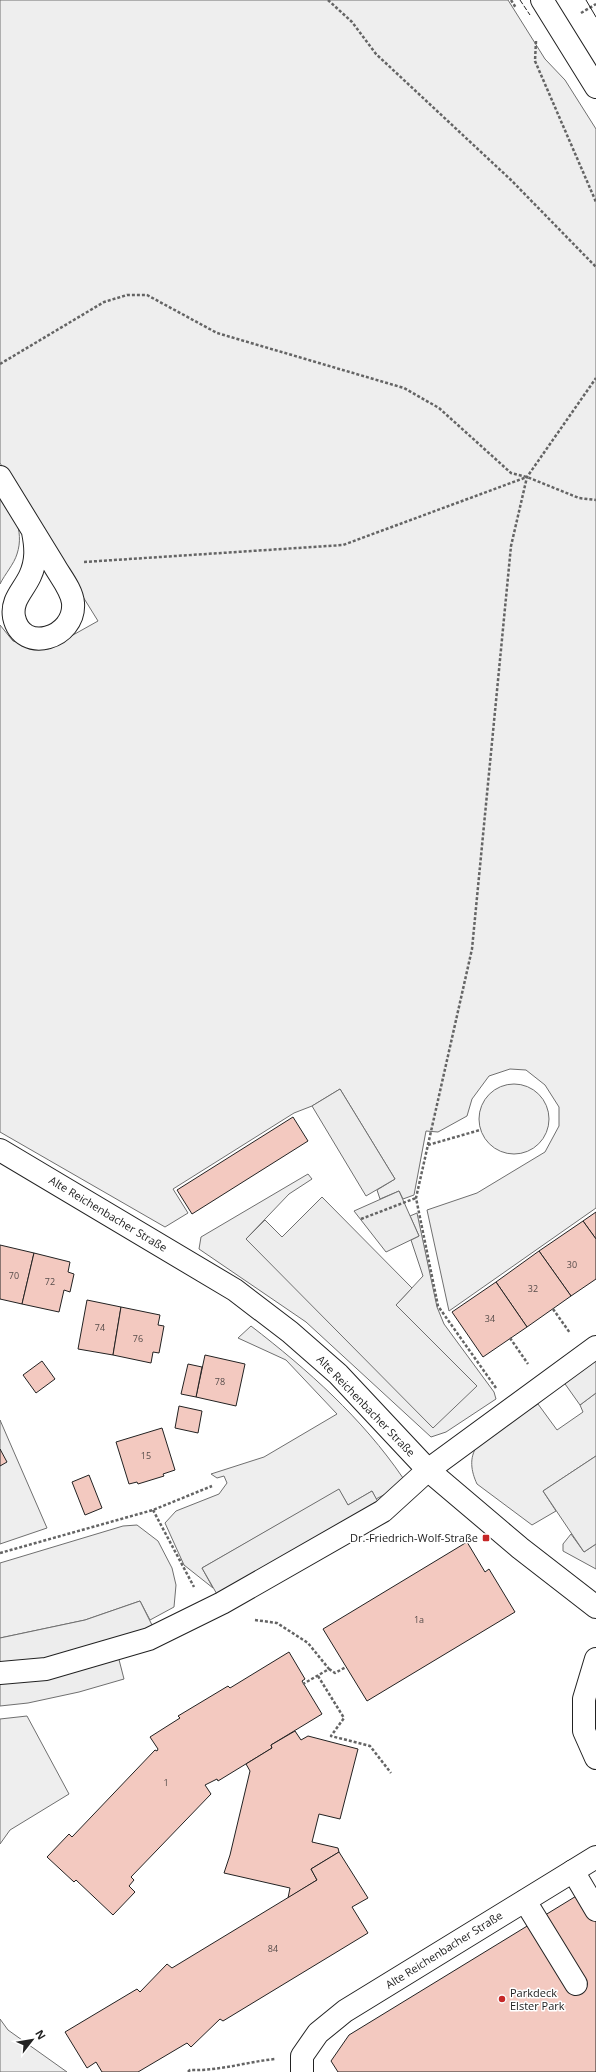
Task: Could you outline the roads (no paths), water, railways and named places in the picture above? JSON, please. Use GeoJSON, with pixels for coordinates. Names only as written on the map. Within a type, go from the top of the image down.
{"type":"FeatureCollection","features":[{"type":"Feature","properties":{"kind":"street"},"geometry":{"type":"LineString","coordinates":[[542,0],[596,87]]}},
{"type":"Feature","properties":{"kind":"street"},"geometry":{"type":"LineString","coordinates":[[0,477],[53,564],[73,602],[73,612],[67,625],[58,634],[44,640],[31,638],[20,630],[14,618],[14,605],[19,590],[29,577],[35,562],[36,548],[33,532]]}},
{"type":"Feature","properties":{"kind":"street","name":"Alte Reichenbacher Straße"},"geometry":{"type":"LineString","coordinates":[[0,1150],[235,1290],[290,1332],[338,1374],[428,1470],[526,1553],[596,1607]]}},
{"type":"Feature","properties":{"kind":"street"},"geometry":{"type":"LineString","coordinates":[[0,1673],[46,1669],[149,1639],[206,1611],[383,1511],[428,1470],[596,1347]]}},
{"type":"Feature","properties":{"kind":"street"},"geometry":{"type":"LineString","coordinates":[[596,1658],[584,1699],[584,1731],[596,1758]]}},
{"type":"Feature","properties":{"kind":"street","name":"Alte Reichenbacher Straße"},"geometry":{"type":"LineString","coordinates":[[302,2064],[318,2033],[344,2011],[596,1857]]}},
{"type":"Feature","properties":{"kind":"street"},"geometry":{"type":"LineString","coordinates":[[573,1871],[596,1910]]}},
{"type":"Feature","properties":{"kind":"street"},"geometry":{"type":"LineString","coordinates":[[525,1901],[576,1984]]}},
{"type":"Feature","properties":{"kind":"tram line"},"geometry":{"type":"LineString","coordinates":[[586,0],[596,17]]}},
{"type":"Feature","properties":{"kind":"place","name":"Dr.-Friedrich-Wolf-Straße"},"geometry":{"type":"Point","coordinates":[486,1538]}},
{"type":"Feature","properties":{"kind":"place","name":"Parkdeck Elster Park"},"geometry":{"type":"Point","coordinates":[502,1999]}}]}
